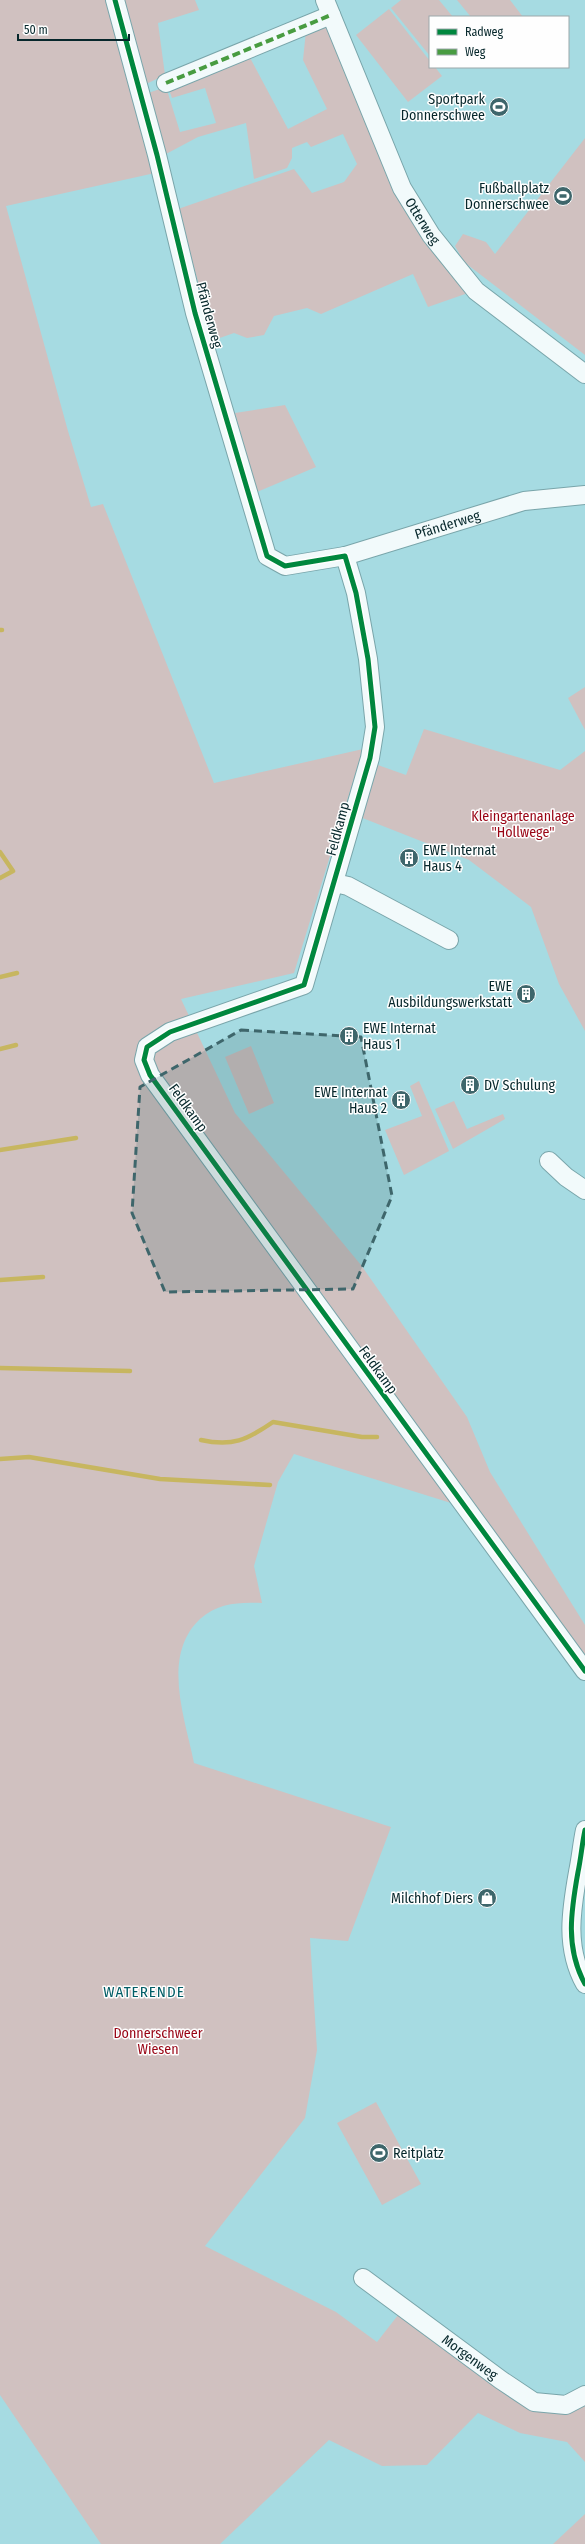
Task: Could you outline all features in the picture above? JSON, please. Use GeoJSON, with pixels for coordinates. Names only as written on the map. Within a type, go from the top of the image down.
{"type":"FeatureCollection","features":[{"type":"Feature","properties":{"kind":"street","name":"Pfänderweg"},"geometry":{"type":"LineString","coordinates":[[115,0],[157,155],[195,313],[267,556],[285,566],[345,556],[524,501],[585,495]]}},
{"type":"Feature","properties":{"kind":"street","name":"Otterweg"},"geometry":{"type":"LineString","coordinates":[[166,83],[328,8],[402,188],[431,235],[476,291],[585,374]]}},
{"type":"Feature","properties":{"kind":"street","name":"Feldkamp"},"geometry":{"type":"LineString","coordinates":[[345,556],[356,593],[365,644],[375,727],[370,758],[335,883],[304,985],[170,1032],[147,1047],[144,1060],[150,1076],[240,1202],[585,1671]]}},
{"type":"Feature","properties":{"kind":"street"},"geometry":{"type":"LineString","coordinates":[[335,883],[348,886],[449,940]]}},
{"type":"Feature","properties":{"kind":"street"},"geometry":{"type":"LineString","coordinates":[[549,1161],[566,1177],[585,1190]]}},
{"type":"Feature","properties":{"kind":"street"},"geometry":{"type":"LineString","coordinates":[[585,1830],[571,1906],[570,1932],[577,1969],[585,1984]]}},
{"type":"Feature","properties":{"kind":"street","name":"Morgenweg"},"geometry":{"type":"LineString","coordinates":[[363,2278],[534,2402],[566,2405],[585,2395]]}},
{"type":"Feature","properties":{"kind":"highlighted area"},"geometry":{"type":"Polygon","coordinates":[[[241,1030],[361,1037],[392,1196],[353,1289],[165,1292],[132,1213],[140,1087],[241,1030]]]}},
{"type":"Feature","properties":{"kind":"green space","name":"Donnerschweer Wiesen"},"geometry":{"type":"Polygon","coordinates":[[[0,0],[111,0],[155,173],[6,206],[68,431],[91,507],[103,504],[214,783],[363,749],[294,973],[181,999],[235,1113],[361,1265],[467,1417],[490,1472],[585,1625],[585,1664],[461,1497],[451,1503],[294,1454],[278,1482],[254,1566],[262,1603],[237,1603],[221,1607],[207,1614],[200,1619],[188,1634],[181,1651],[179,1688],[194,1763],[391,1827],[348,1941],[310,1938],[317,2050],[305,2118],[205,2246],[336,2312],[377,2342],[402,2310],[534,2408],[585,2401],[585,2462],[567,2442],[520,2433],[478,2413],[427,2465],[382,2466],[329,2440],[220,2544],[101,2544],[0,2395],[0,0]]]}},
{"type":"Feature","properties":{"kind":"green space"},"geometry":{"type":"Polygon","coordinates":[[[120,0],[195,0],[199,10],[158,23],[165,75],[144,85],[120,0]]]}},
{"type":"Feature","properties":{"kind":"green space"},"geometry":{"type":"Polygon","coordinates":[[[401,0],[439,0],[452,16],[429,16],[429,55],[391,8],[401,0]]]}},
{"type":"Feature","properties":{"kind":"green space"},"geometry":{"type":"Polygon","coordinates":[[[457,0],[510,0],[522,16],[470,16],[457,0]]]}},
{"type":"Feature","properties":{"kind":"green space"},"geometry":{"type":"Polygon","coordinates":[[[389,9],[429,60],[429,68],[436,68],[442,76],[408,102],[356,35],[389,9]]]}},
{"type":"Feature","properties":{"kind":"green space"},"geometry":{"type":"Polygon","coordinates":[[[328,21],[376,140],[468,293],[428,307],[413,274],[321,314],[307,308],[274,316],[264,335],[247,338],[234,333],[214,340],[178,209],[294,169],[312,193],[344,182],[357,164],[343,134],[311,147],[307,142],[292,148],[292,158],[287,168],[254,179],[246,123],[198,137],[166,154],[145,94],[166,87],[180,132],[216,123],[205,88],[172,98],[168,87],[248,54],[288,129],[327,109],[303,60],[306,31],[328,21]]]}},
{"type":"Feature","properties":{"kind":"green space","name":"Fußballplatz Donnerschwee"},"geometry":{"type":"Polygon","coordinates":[[[585,138],[585,355],[464,262],[455,246],[463,234],[486,242],[495,254],[585,138]]]}},
{"type":"Feature","properties":{"kind":"green space"},"geometry":{"type":"Polygon","coordinates":[[[285,405],[316,467],[257,492],[235,413],[285,405]]]}},
{"type":"Feature","properties":{"kind":"green space"},"geometry":{"type":"Polygon","coordinates":[[[585,687],[585,730],[568,698],[585,687]]]}},
{"type":"Feature","properties":{"kind":"green space","name":"Kleingartenanlage \"Hollwege\""},"geometry":{"type":"Polygon","coordinates":[[[424,729],[560,770],[585,751],[585,1031],[559,984],[531,907],[469,860],[360,817],[375,764],[406,775],[424,729]]]}},
{"type":"Feature","properties":{"kind":"green space"},"geometry":{"type":"Polygon","coordinates":[[[251,1046],[274,1103],[249,1114],[225,1057],[251,1046]]]}},
{"type":"Feature","properties":{"kind":"green space"},"geometry":{"type":"Polygon","coordinates":[[[419,1081],[449,1151],[404,1175],[385,1130],[422,1116],[410,1086],[419,1081]]]}},
{"type":"Feature","properties":{"kind":"green space"},"geometry":{"type":"Polygon","coordinates":[[[454,1101],[467,1129],[503,1114],[505,1119],[453,1149],[435,1109],[454,1101]]]}},
{"type":"Feature","properties":{"kind":"green space","name":"Reitplatz"},"geometry":{"type":"Polygon","coordinates":[[[376,2102],[421,2184],[382,2205],[337,2123],[376,2102]]]}},
{"type":"Feature","properties":{"kind":"green space"},"geometry":{"type":"Polygon","coordinates":[[[585,2514],[585,2544],[553,2544],[585,2514]]]}},
{"type":"Feature","properties":{"kind":"waterway"},"geometry":{"type":"LineString","coordinates":[[0,852],[13,871],[0,878]]}},
{"type":"Feature","properties":{"kind":"waterway"},"geometry":{"type":"LineString","coordinates":[[0,977],[17,973]]}},
{"type":"Feature","properties":{"kind":"waterway"},"geometry":{"type":"LineString","coordinates":[[0,1049],[16,1045]]}},
{"type":"Feature","properties":{"kind":"waterway"},"geometry":{"type":"LineString","coordinates":[[0,1150],[76,1138]]}},
{"type":"Feature","properties":{"kind":"waterway"},"geometry":{"type":"LineString","coordinates":[[0,1280],[43,1277]]}},
{"type":"Feature","properties":{"kind":"waterway"},"geometry":{"type":"LineString","coordinates":[[0,1368],[130,1371]]}},
{"type":"Feature","properties":{"kind":"waterway"},"geometry":{"type":"LineString","coordinates":[[201,1440],[222,1443],[231,1442],[247,1437],[273,1422],[362,1437],[377,1437]]}},
{"type":"Feature","properties":{"kind":"waterway"},"geometry":{"type":"LineString","coordinates":[[0,1459],[29,1457],[160,1479],[270,1485]]}},
{"type":"Feature","properties":{"kind":"marked path"},"geometry":{"type":"LineString","coordinates":[[166,83],[331,15]]}},
{"type":"Feature","properties":{"kind":"cycle path"},"geometry":{"type":"LineString","coordinates":[[115,0],[157,155],[195,313],[267,556],[285,566],[345,556],[356,593],[368,659],[375,727],[370,758],[304,985],[170,1032],[147,1047],[144,1060],[150,1075],[585,1671]]}},
{"type":"Feature","properties":{"kind":"cycle path"},"geometry":{"type":"LineString","coordinates":[[585,1830],[573,1901],[571,1929],[574,1957],[585,1984]]}},
{"type":"Feature","properties":{"kind":"place","name":"Sportpark Donnerschwee"},"geometry":{"type":"Point","coordinates":[499,107]}},
{"type":"Feature","properties":{"kind":"place","name":"Fußballplatz Donnerschwee"},"geometry":{"type":"Point","coordinates":[563,196]}},
{"type":"Feature","properties":{"kind":"place","name":"EWE Internat Haus 4"},"geometry":{"type":"Point","coordinates":[409,858]}},
{"type":"Feature","properties":{"kind":"place","name":"EWE Ausbildungswerkstatt"},"geometry":{"type":"Point","coordinates":[526,994]}},
{"type":"Feature","properties":{"kind":"place","name":"EWE Internat Haus 1"},"geometry":{"type":"Point","coordinates":[349,1036]}},
{"type":"Feature","properties":{"kind":"place","name":"DV Schulung"},"geometry":{"type":"Point","coordinates":[470,1085]}},
{"type":"Feature","properties":{"kind":"place","name":"EWE Internat Haus 2"},"geometry":{"type":"Point","coordinates":[401,1100]}},
{"type":"Feature","properties":{"kind":"place","name":"Milchhof Diers"},"geometry":{"type":"Point","coordinates":[487,1898]}},
{"type":"Feature","properties":{"kind":"place","name":"Reitplatz"},"geometry":{"type":"Point","coordinates":[379,2153]}},
{"type":"Feature","properties":{"kind":"district","name":"WATERENDE"},"geometry":{"type":"Point","coordinates":[144,1992]}}]}
